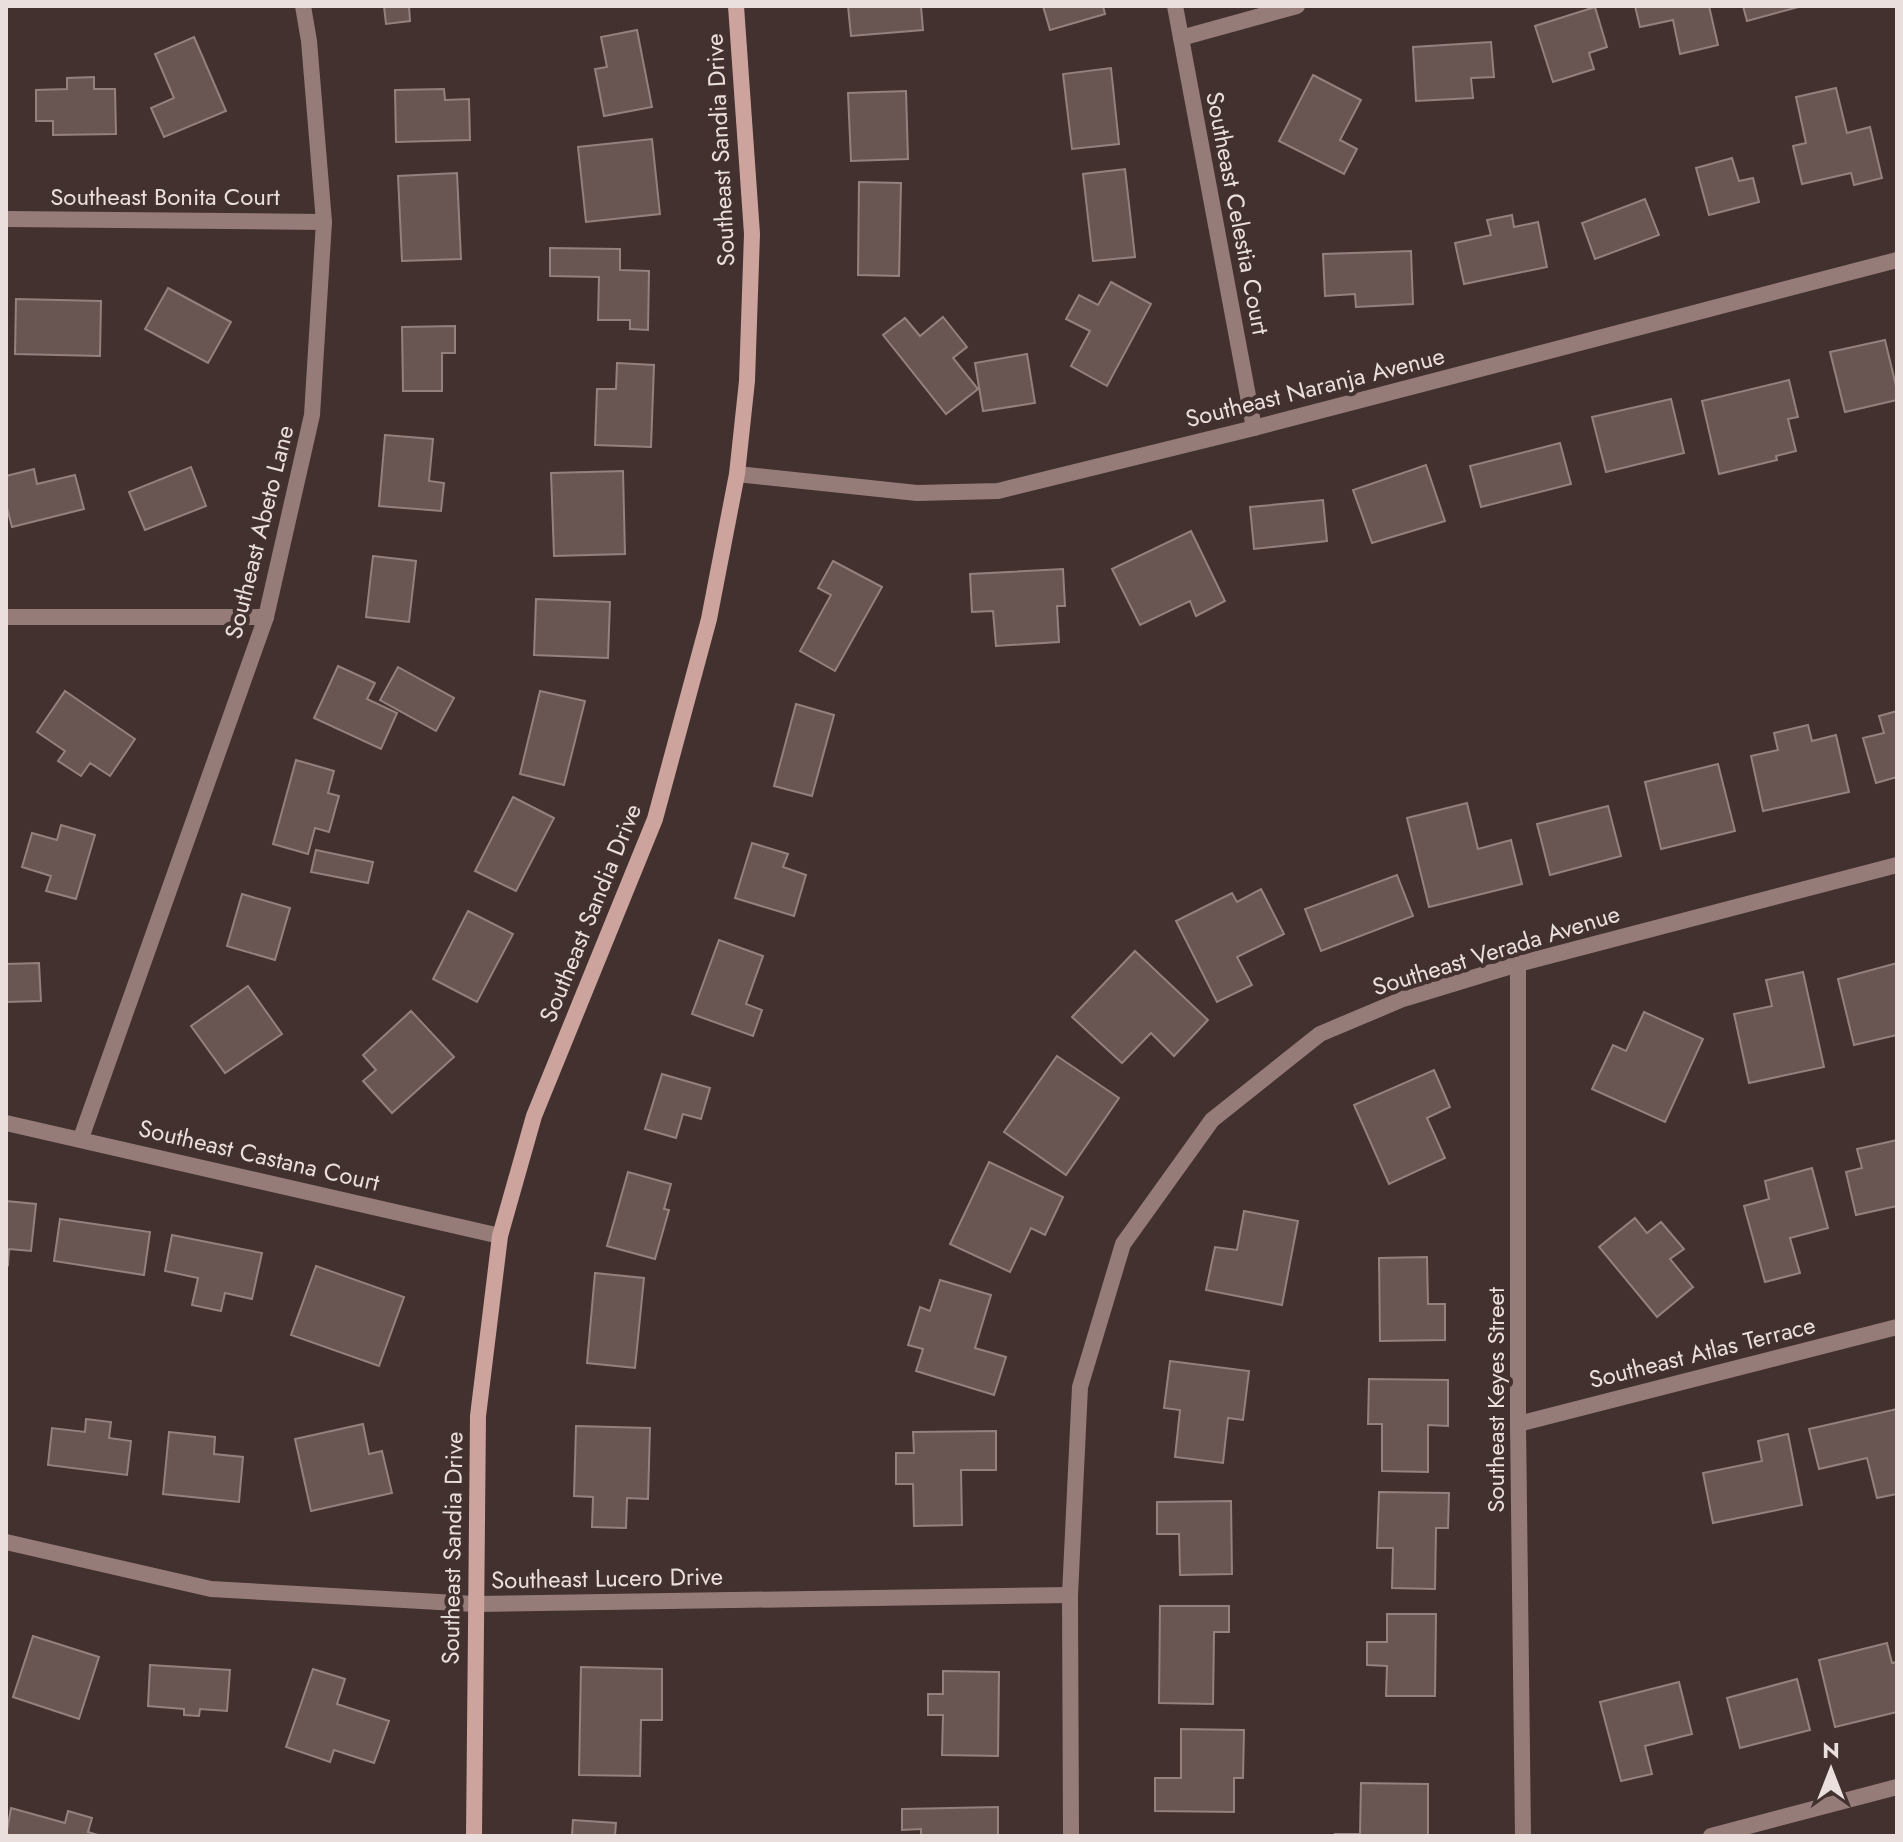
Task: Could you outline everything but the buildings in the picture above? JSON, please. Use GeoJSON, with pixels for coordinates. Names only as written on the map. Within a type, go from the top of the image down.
{"type":"FeatureCollection","features":[{"type":"Feature","properties":{"kind":"street","name":"Southeast Abeto Lane"},"geometry":{"type":"LineString","coordinates":[[81,1138],[266,617],[312,415],[324,222],[309,41],[303,6]]}},
{"type":"Feature","properties":{"kind":"street","name":"Southeast Sandia Drive"},"geometry":{"type":"LineString","coordinates":[[474,1836],[478,1416],[500,1236],[534,1116],[655,819],[709,619],[737,474],[747,381],[752,234],[736,6]]}},
{"type":"Feature","properties":{"kind":"street","name":"Southeast Celestia Court"},"geometry":{"type":"LineString","coordinates":[[1175,6],[1254,428]]}},
{"type":"Feature","properties":{"kind":"street"},"geometry":{"type":"LineString","coordinates":[[1181,38],[1297,6]]}},
{"type":"Feature","properties":{"kind":"street","name":"Southeast Bonita Court"},"geometry":{"type":"LineString","coordinates":[[6,219],[324,222]]}},
{"type":"Feature","properties":{"kind":"street","name":"Southeast Naranja Avenue"},"geometry":{"type":"LineString","coordinates":[[737,474],[917,493],[998,491],[1254,428],[1897,260]]}},
{"type":"Feature","properties":{"kind":"street"},"geometry":{"type":"LineString","coordinates":[[6,617],[266,617]]}},
{"type":"Feature","properties":{"kind":"street","name":"Southeast Verada Avenue"},"geometry":{"type":"LineString","coordinates":[[1071,1836],[1070,1595],[1080,1387],[1123,1244],[1212,1120],[1320,1034],[1403,999],[1518,964],[1897,865]]}},
{"type":"Feature","properties":{"kind":"street","name":"Southeast Keyes Street"},"geometry":{"type":"LineString","coordinates":[[1518,964],[1518,1424],[1523,1836]]}},
{"type":"Feature","properties":{"kind":"street","name":"Southeast Castana Court"},"geometry":{"type":"LineString","coordinates":[[6,1123],[500,1236]]}},
{"type":"Feature","properties":{"kind":"street","name":"Southeast Atlas Terrace"},"geometry":{"type":"LineString","coordinates":[[1518,1424],[1897,1327]]}},
{"type":"Feature","properties":{"kind":"street","name":"Southeast Lucero Drive"},"geometry":{"type":"LineString","coordinates":[[6,1542],[211,1589],[474,1604],[1070,1595]]}},
{"type":"Feature","properties":{"kind":"street"},"geometry":{"type":"LineString","coordinates":[[1711,1836],[1897,1787]]}}]}
